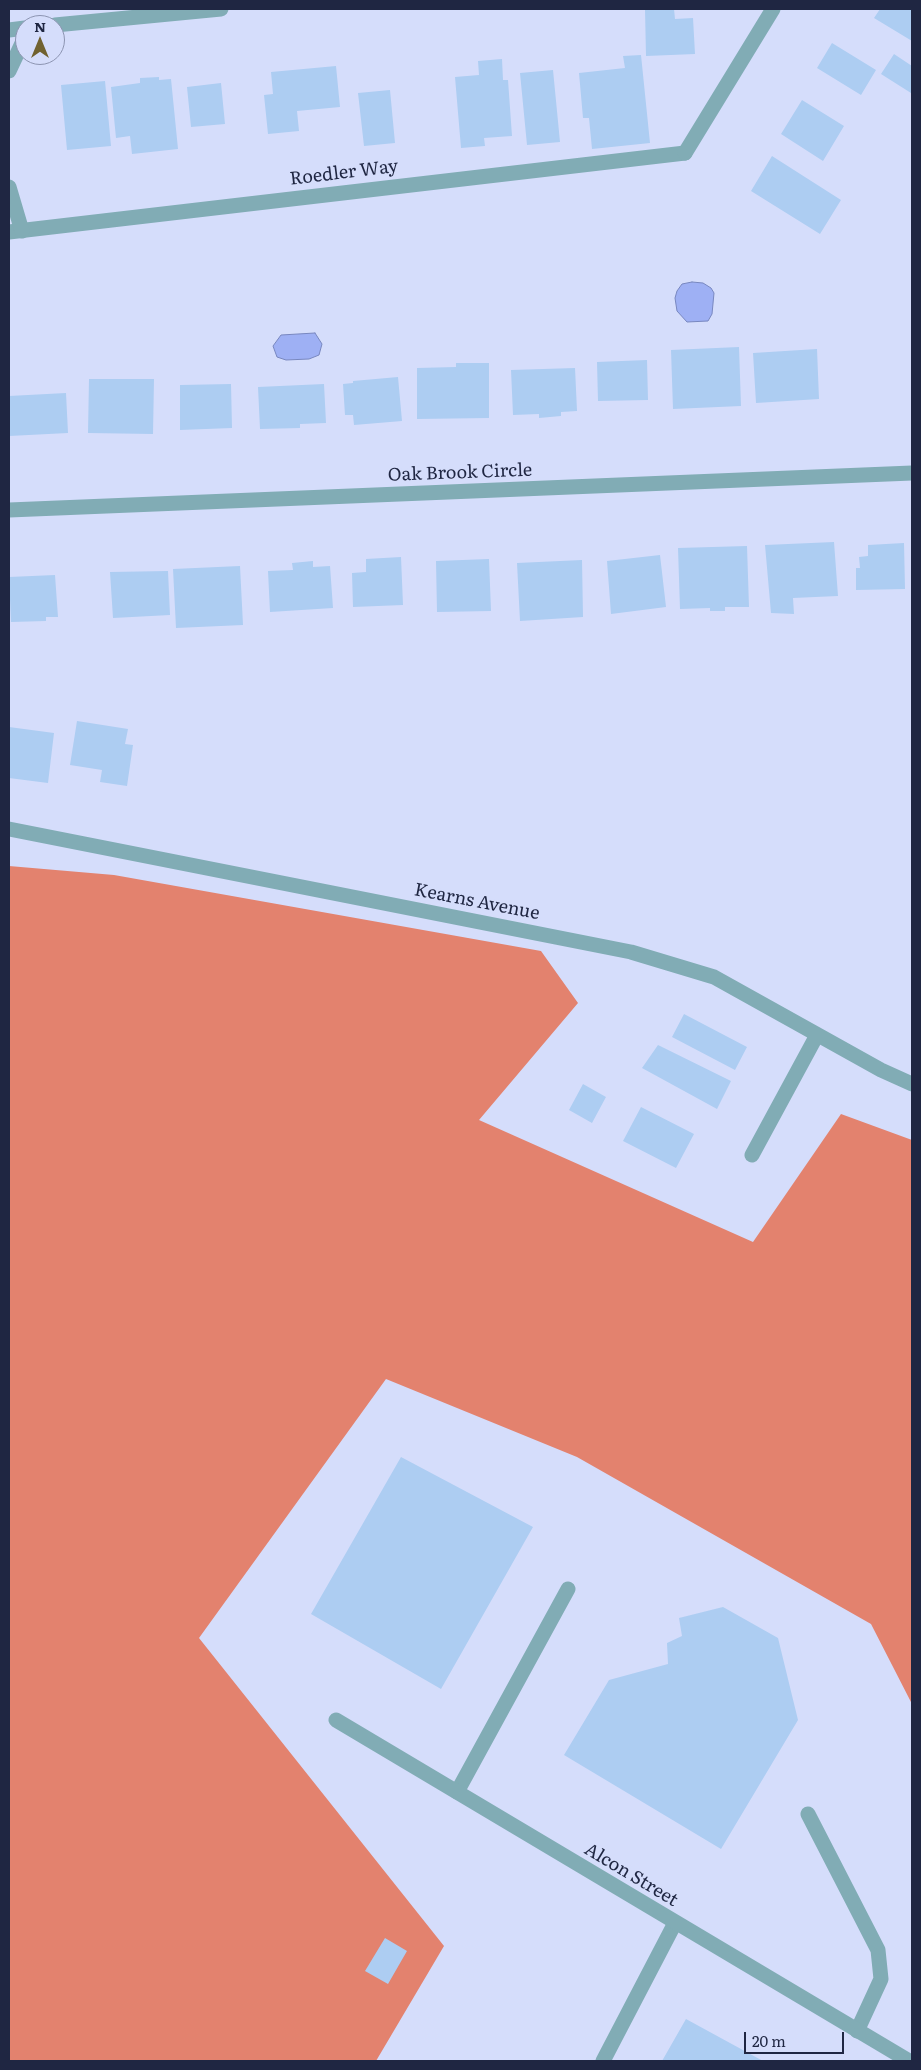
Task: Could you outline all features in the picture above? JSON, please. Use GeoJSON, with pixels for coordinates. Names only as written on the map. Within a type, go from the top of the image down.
{"type":"FeatureCollection","features":[{"type":"Feature","properties":{"kind":"street"},"geometry":{"type":"LineString","coordinates":[[65,24],[221,9]]}},
{"type":"Feature","properties":{"kind":"street","name":"Roedler Way"},"geometry":{"type":"LineString","coordinates":[[15,232],[685,152],[773,9]]}},
{"type":"Feature","properties":{"kind":"street"},"geometry":{"type":"LineString","coordinates":[[9,71],[15,58]]}},
{"type":"Feature","properties":{"kind":"street"},"geometry":{"type":"LineString","coordinates":[[9,187],[15,232]]}},
{"type":"Feature","properties":{"kind":"street","name":"Oak Brook Circle"},"geometry":{"type":"LineString","coordinates":[[9,510],[912,473]]}},
{"type":"Feature","properties":{"kind":"street","name":"Kearns Avenue"},"geometry":{"type":"LineString","coordinates":[[9,829],[630,952],[714,977],[816,1035],[881,1070],[912,1084]]}},
{"type":"Feature","properties":{"kind":"street"},"geometry":{"type":"LineString","coordinates":[[752,1155],[816,1035]]}},
{"type":"Feature","properties":{"kind":"street"},"geometry":{"type":"LineString","coordinates":[[457,1792],[568,1589]]}},
{"type":"Feature","properties":{"kind":"street","name":"Alcon Street"},"geometry":{"type":"LineString","coordinates":[[336,1720],[908,2061]]}},
{"type":"Feature","properties":{"kind":"street"},"geometry":{"type":"LineString","coordinates":[[808,1814],[878,1950],[881,1979],[857,2031]]}},
{"type":"Feature","properties":{"kind":"street"},"geometry":{"type":"LineString","coordinates":[[603,2061],[675,1923]]}},
{"type":"Feature","properties":{"kind":"shaded area"},"geometry":{"type":"Polygon","coordinates":[[[9,866],[114,875],[541,951],[578,1003],[479,1120],[753,1242],[841,1114],[912,1140],[912,1704],[871,1624],[577,1457],[386,1379],[199,1638],[444,1946],[376,2061],[9,2061],[9,866]]]}},
{"type":"Feature","properties":{"kind":"water"},"geometry":{"type":"Polygon","coordinates":[[[692,282],[703,283],[711,288],[714,293],[712,314],[708,321],[687,322],[677,311],[675,298],[677,291],[682,284],[692,282]]]}},
{"type":"Feature","properties":{"kind":"water"},"geometry":{"type":"Polygon","coordinates":[[[315,333],[322,344],[319,355],[309,359],[286,360],[277,357],[273,346],[281,335],[315,333]]]}},
{"type":"Feature","properties":{"kind":"building"},"geometry":{"type":"Polygon","coordinates":[[[645,9],[674,9],[675,19],[693,18],[695,54],[646,56],[645,9]]]}},
{"type":"Feature","properties":{"kind":"building"},"geometry":{"type":"Polygon","coordinates":[[[880,9],[912,9],[912,41],[874,18],[880,9]]]}},
{"type":"Feature","properties":{"kind":"building"},"geometry":{"type":"Polygon","coordinates":[[[832,43],[876,70],[861,95],[817,68],[832,43]]]}},
{"type":"Feature","properties":{"kind":"building"},"geometry":{"type":"Polygon","coordinates":[[[894,54],[912,66],[911,93],[881,74],[894,54]]]}},
{"type":"Feature","properties":{"kind":"building"},"geometry":{"type":"Polygon","coordinates":[[[641,55],[650,143],[592,149],[589,118],[583,118],[579,73],[625,68],[623,56],[641,55]]]}},
{"type":"Feature","properties":{"kind":"building"},"geometry":{"type":"Polygon","coordinates":[[[502,59],[503,80],[508,80],[512,136],[484,138],[485,146],[461,148],[455,77],[479,75],[478,61],[502,59]]]}},
{"type":"Feature","properties":{"kind":"building"},"geometry":{"type":"Polygon","coordinates":[[[336,66],[340,107],[297,111],[299,131],[268,134],[264,95],[273,94],[271,72],[336,66]]]}},
{"type":"Feature","properties":{"kind":"building"},"geometry":{"type":"Polygon","coordinates":[[[553,70],[560,142],[527,145],[520,73],[553,70]]]}},
{"type":"Feature","properties":{"kind":"building"},"geometry":{"type":"Polygon","coordinates":[[[159,77],[159,80],[171,79],[178,149],[132,154],[130,136],[116,138],[111,87],[140,83],[140,78],[159,77]]]}},
{"type":"Feature","properties":{"kind":"building"},"geometry":{"type":"Polygon","coordinates":[[[105,81],[111,146],[67,150],[61,85],[105,81]]]}},
{"type":"Feature","properties":{"kind":"building"},"geometry":{"type":"Polygon","coordinates":[[[221,83],[225,124],[191,127],[187,87],[221,83]]]}},
{"type":"Feature","properties":{"kind":"building"},"geometry":{"type":"Polygon","coordinates":[[[390,90],[395,143],[364,146],[358,93],[390,90]]]}},
{"type":"Feature","properties":{"kind":"building"},"geometry":{"type":"Polygon","coordinates":[[[802,100],[844,126],[823,161],[781,134],[802,100]]]}},
{"type":"Feature","properties":{"kind":"building"},"geometry":{"type":"Polygon","coordinates":[[[772,156],[841,200],[820,234],[751,191],[772,156]]]}},
{"type":"Feature","properties":{"kind":"building"},"geometry":{"type":"Polygon","coordinates":[[[739,347],[741,406],[673,409],[671,350],[739,347]]]}},
{"type":"Feature","properties":{"kind":"building"},"geometry":{"type":"Polygon","coordinates":[[[817,349],[819,399],[756,403],[753,353],[817,349]]]}},
{"type":"Feature","properties":{"kind":"building"},"geometry":{"type":"Polygon","coordinates":[[[647,360],[648,400],[598,401],[597,362],[647,360]]]}},
{"type":"Feature","properties":{"kind":"building"},"geometry":{"type":"Polygon","coordinates":[[[456,363],[489,363],[489,418],[417,419],[417,368],[456,367],[456,363]]]}},
{"type":"Feature","properties":{"kind":"building"},"geometry":{"type":"Polygon","coordinates":[[[575,368],[577,411],[561,412],[561,416],[539,418],[539,414],[513,415],[511,370],[575,368]]]}},
{"type":"Feature","properties":{"kind":"building"},"geometry":{"type":"Polygon","coordinates":[[[398,377],[402,421],[354,425],[353,415],[345,415],[343,384],[353,383],[353,381],[398,377]]]}},
{"type":"Feature","properties":{"kind":"building"},"geometry":{"type":"Polygon","coordinates":[[[89,379],[154,379],[153,434],[88,433],[89,379]]]}},
{"type":"Feature","properties":{"kind":"building"},"geometry":{"type":"Polygon","coordinates":[[[231,384],[232,428],[180,430],[180,385],[231,384]]]}},
{"type":"Feature","properties":{"kind":"building"},"geometry":{"type":"Polygon","coordinates":[[[324,384],[326,423],[300,424],[300,428],[260,429],[258,387],[324,384]]]}},
{"type":"Feature","properties":{"kind":"building"},"geometry":{"type":"Polygon","coordinates":[[[66,393],[68,433],[9,436],[9,396],[66,393]]]}},
{"type":"Feature","properties":{"kind":"building"},"geometry":{"type":"Polygon","coordinates":[[[834,542],[838,596],[793,598],[794,614],[771,613],[765,545],[834,542]]]}},
{"type":"Feature","properties":{"kind":"building"},"geometry":{"type":"Polygon","coordinates":[[[904,543],[905,589],[856,590],[856,568],[860,568],[859,557],[868,556],[868,545],[904,543]]]}},
{"type":"Feature","properties":{"kind":"building"},"geometry":{"type":"Polygon","coordinates":[[[747,546],[749,607],[725,607],[725,611],[710,611],[710,608],[680,609],[678,548],[747,546]]]}},
{"type":"Feature","properties":{"kind":"building"},"geometry":{"type":"Polygon","coordinates":[[[660,555],[666,607],[611,614],[607,561],[660,555]]]}},
{"type":"Feature","properties":{"kind":"building"},"geometry":{"type":"Polygon","coordinates":[[[401,557],[403,605],[353,607],[352,573],[366,572],[366,559],[401,557]]]}},
{"type":"Feature","properties":{"kind":"building"},"geometry":{"type":"Polygon","coordinates":[[[489,559],[491,611],[437,612],[436,561],[489,559]]]}},
{"type":"Feature","properties":{"kind":"building"},"geometry":{"type":"Polygon","coordinates":[[[582,560],[583,617],[520,621],[517,563],[582,560]]]}},
{"type":"Feature","properties":{"kind":"building"},"geometry":{"type":"Polygon","coordinates":[[[313,561],[313,567],[330,566],[333,608],[270,612],[268,571],[293,570],[292,563],[313,561]]]}},
{"type":"Feature","properties":{"kind":"building"},"geometry":{"type":"Polygon","coordinates":[[[240,566],[243,625],[176,628],[173,569],[240,566]]]}},
{"type":"Feature","properties":{"kind":"building"},"geometry":{"type":"Polygon","coordinates":[[[168,571],[170,615],[113,618],[110,572],[168,571]]]}},
{"type":"Feature","properties":{"kind":"building"},"geometry":{"type":"Polygon","coordinates":[[[55,575],[58,617],[46,617],[46,621],[11,622],[9,577],[55,575]]]}},
{"type":"Feature","properties":{"kind":"building"},"geometry":{"type":"Polygon","coordinates":[[[77,721],[128,729],[125,744],[133,745],[127,786],[100,782],[102,770],[70,765],[77,721]]]}},
{"type":"Feature","properties":{"kind":"building"},"geometry":{"type":"Polygon","coordinates":[[[9,727],[54,733],[48,783],[9,778],[9,727]]]}},
{"type":"Feature","properties":{"kind":"building"},"geometry":{"type":"Polygon","coordinates":[[[684,1014],[747,1047],[735,1070],[672,1037],[684,1014]]]}},
{"type":"Feature","properties":{"kind":"building"},"geometry":{"type":"Polygon","coordinates":[[[658,1045],[731,1081],[717,1109],[642,1068],[658,1045]]]}},
{"type":"Feature","properties":{"kind":"building"},"geometry":{"type":"Polygon","coordinates":[[[583,1084],[606,1097],[592,1123],[569,1110],[583,1084]]]}},
{"type":"Feature","properties":{"kind":"building"},"geometry":{"type":"Polygon","coordinates":[[[641,1107],[694,1134],[676,1168],[623,1141],[641,1107]]]}},
{"type":"Feature","properties":{"kind":"building"},"geometry":{"type":"Polygon","coordinates":[[[401,1457],[533,1527],[441,1689],[311,1614],[401,1457]]]}},
{"type":"Feature","properties":{"kind":"building"},"geometry":{"type":"Polygon","coordinates":[[[723,1607],[778,1638],[798,1720],[721,1849],[564,1755],[609,1680],[668,1664],[667,1643],[682,1636],[679,1618],[723,1607]]]}},
{"type":"Feature","properties":{"kind":"building"},"geometry":{"type":"Polygon","coordinates":[[[385,1938],[407,1951],[388,1984],[365,1971],[385,1938]]]}},
{"type":"Feature","properties":{"kind":"building"},"geometry":{"type":"Polygon","coordinates":[[[686,2019],[763,2061],[662,2061],[686,2019]]]}}]}
